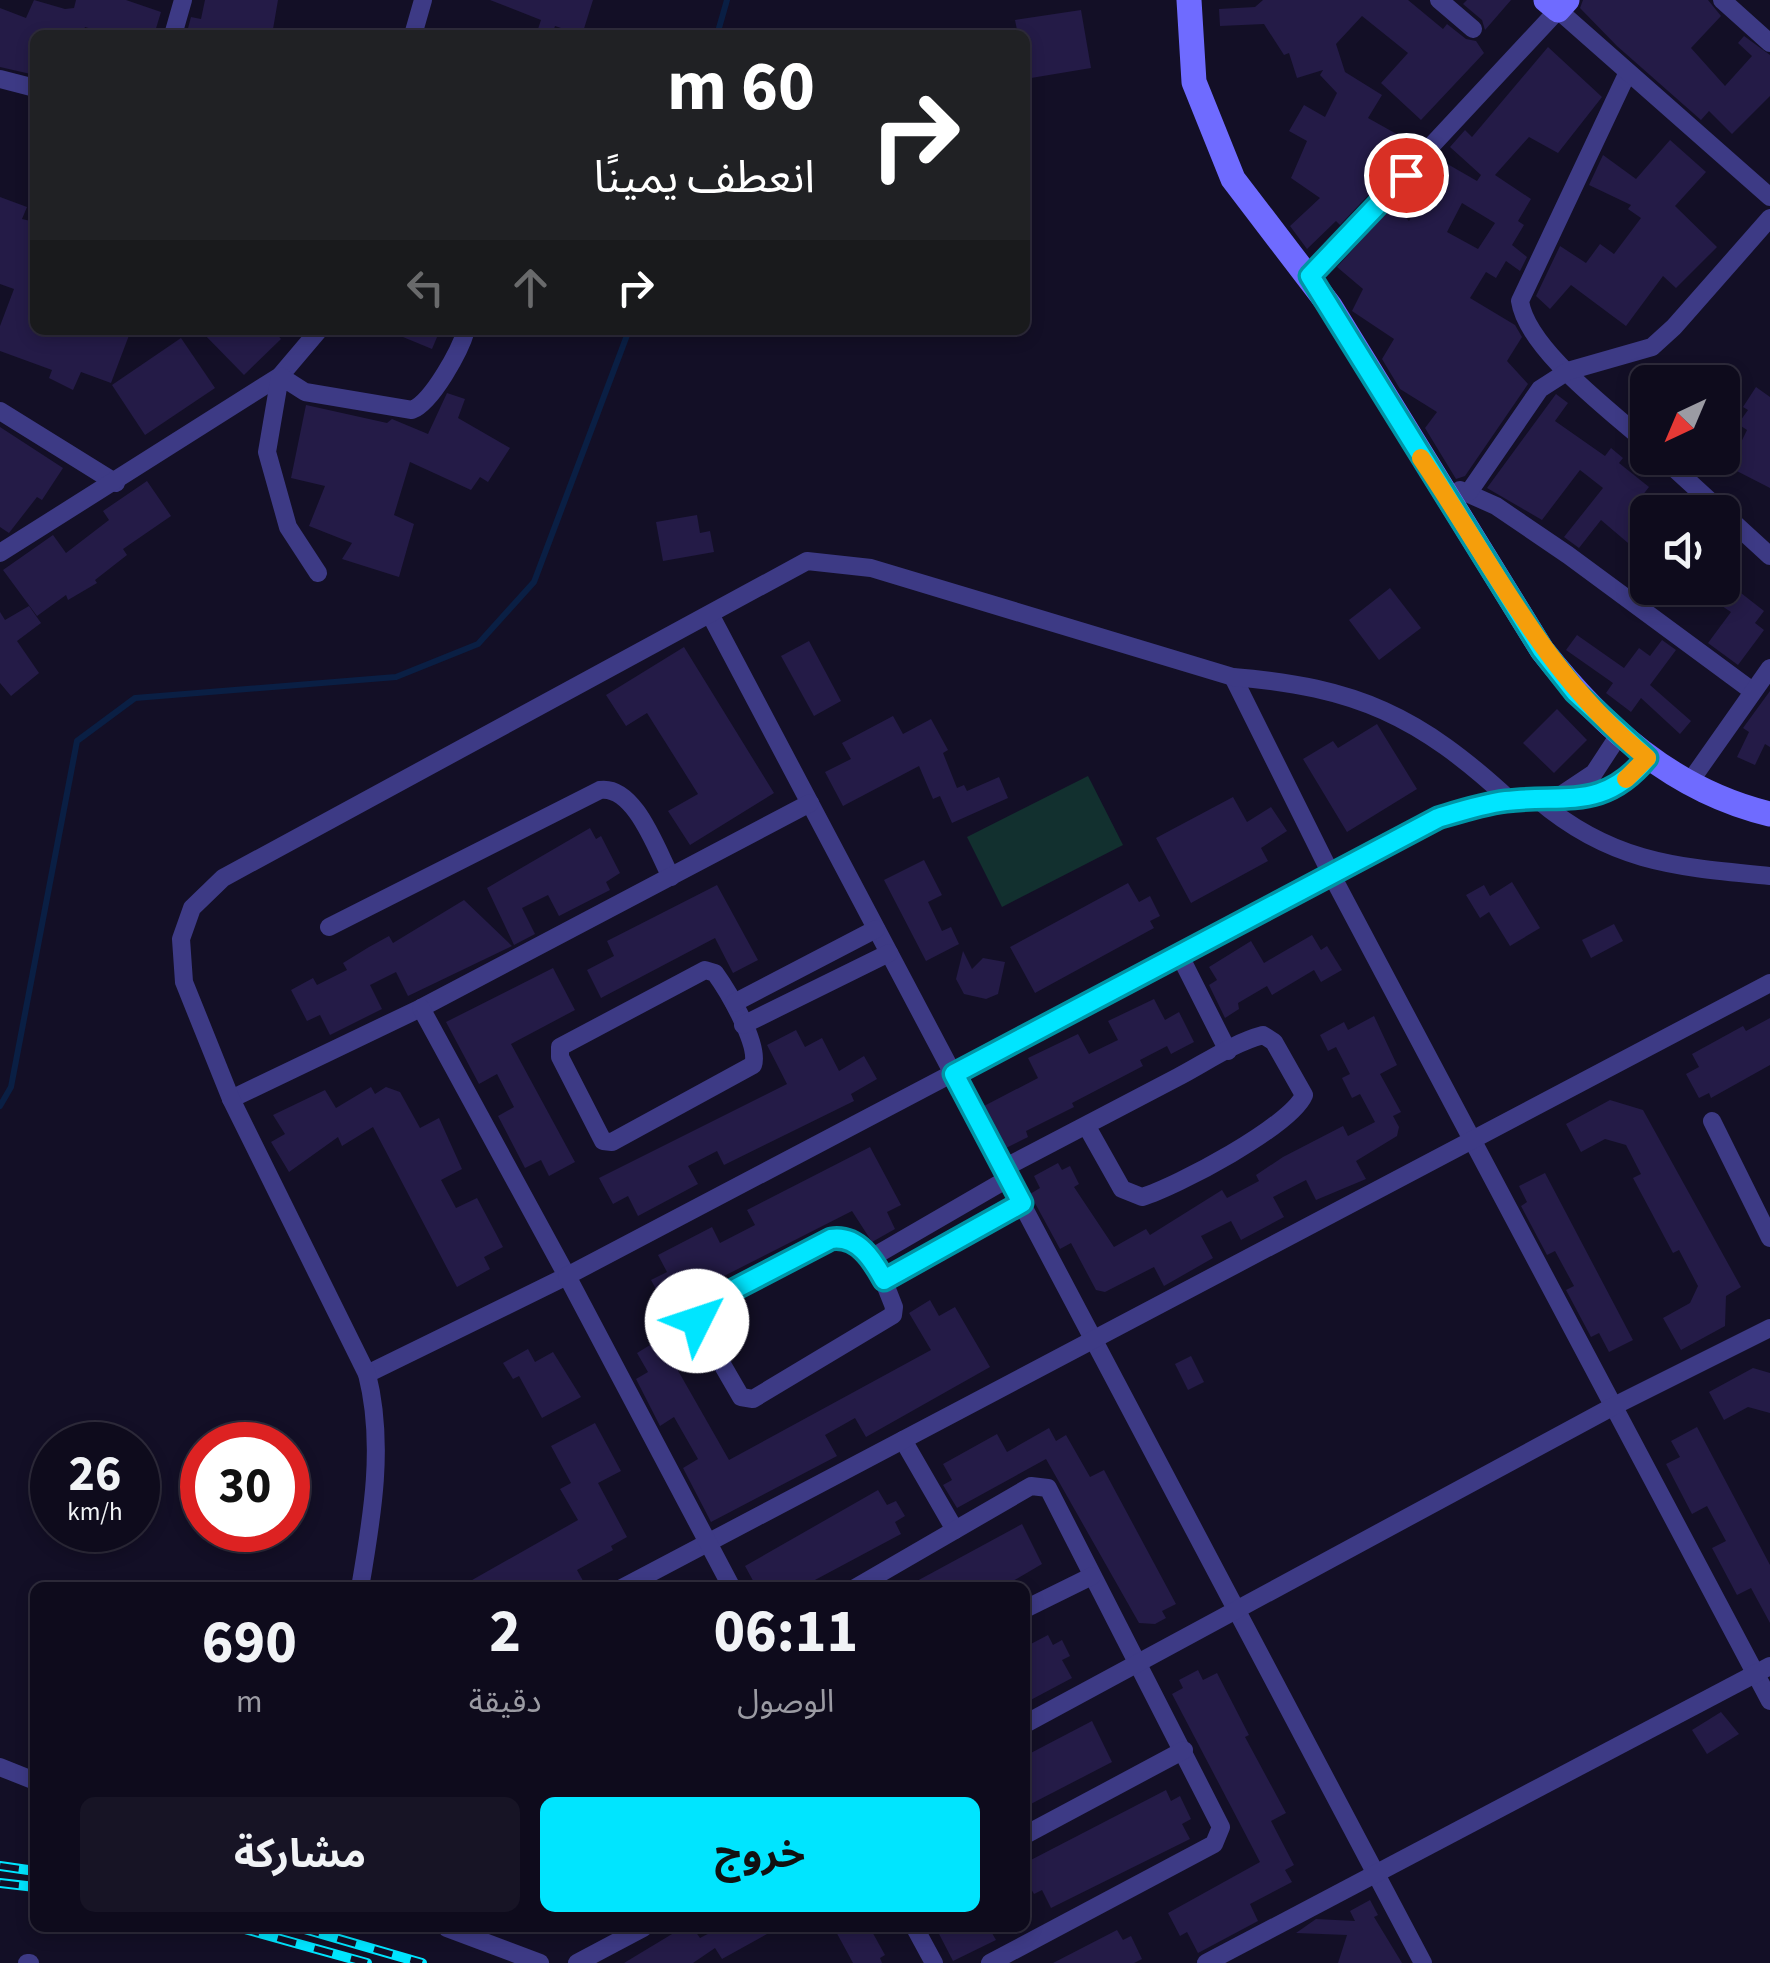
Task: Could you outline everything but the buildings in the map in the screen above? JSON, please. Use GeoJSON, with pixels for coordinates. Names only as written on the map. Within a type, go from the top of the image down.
{"type":"FeatureCollection","features":[{"type":"Feature","properties":{"kind":"street"},"geometry":{"type":"LineString","coordinates":[[175,30],[183,0]]}},
{"type":"Feature","properties":{"kind":"street"},"geometry":{"type":"LineString","coordinates":[[415,30],[423,0]]}},
{"type":"Feature","properties":{"kind":"street"},"geometry":{"type":"LineString","coordinates":[[1189,0],[1194,82],[1216,140],[1253,208],[1310,276],[1542,650],[1575,692],[1647,758],[1689,783],[1770,814]]}},
{"type":"Feature","properties":{"kind":"street"},"geometry":{"type":"LineString","coordinates":[[1439,0],[1473,29]]}},
{"type":"Feature","properties":{"kind":"street"},"geometry":{"type":"LineString","coordinates":[[1722,0],[1770,43]]}},
{"type":"Feature","properties":{"kind":"street"},"geometry":{"type":"LineString","coordinates":[[1310,276],[1557,3],[1627,74],[1770,198]]}},
{"type":"Feature","properties":{"kind":"street"},"geometry":{"type":"LineString","coordinates":[[1627,74],[1520,300],[1522,316],[1568,370],[1630,427]]}},
{"type":"Feature","properties":{"kind":"street"},"geometry":{"type":"LineString","coordinates":[[0,79],[30,87]]}},
{"type":"Feature","properties":{"kind":"street"},"geometry":{"type":"LineString","coordinates":[[1470,492],[1540,389],[1568,370],[1652,346],[1674,327],[1770,218]]}},
{"type":"Feature","properties":{"kind":"street"},"geometry":{"type":"LineString","coordinates":[[0,554],[280,376],[315,335]]}},
{"type":"Feature","properties":{"kind":"street"},"geometry":{"type":"LineString","coordinates":[[280,376],[305,392],[412,410],[430,396],[454,360],[464,335]]}},
{"type":"Feature","properties":{"kind":"street"},"geometry":{"type":"LineString","coordinates":[[280,376],[266,452],[288,527],[318,573]]}},
{"type":"Feature","properties":{"kind":"street"},"geometry":{"type":"LineString","coordinates":[[0,411],[116,483]]}},
{"type":"Feature","properties":{"kind":"street"},"geometry":{"type":"LineString","coordinates":[[1682,475],[1770,556]]}},
{"type":"Feature","properties":{"kind":"street"},"geometry":{"type":"LineString","coordinates":[[1440,486],[1470,492],[1568,556],[1751,690]]}},
{"type":"Feature","properties":{"kind":"street"},"geometry":{"type":"LineString","coordinates":[[361,1582],[376,1481],[373,1400],[366,1374],[231,1099],[179,963],[192,908],[207,890],[807,561],[842,563],[1233,677],[1324,689],[1396,714],[1453,750],[1510,800]]}},
{"type":"Feature","properties":{"kind":"street"},"geometry":{"type":"LineString","coordinates":[[711,616],[1423,1963]]}},
{"type":"Feature","properties":{"kind":"street"},"geometry":{"type":"LineString","coordinates":[[1689,783],[1770,668]]}},
{"type":"Feature","properties":{"kind":"street"},"geometry":{"type":"LineString","coordinates":[[1233,677],[1330,872],[1612,1407],[1763,1670],[1770,1701]]}},
{"type":"Feature","properties":{"kind":"street"},"geometry":{"type":"LineString","coordinates":[[1558,797],[1601,766],[1619,735]]}},
{"type":"Feature","properties":{"kind":"street"},"geometry":{"type":"LineString","coordinates":[[366,1374],[566,1276],[1438,818],[1510,800],[1581,800],[1603,794],[1647,758]]}},
{"type":"Feature","properties":{"kind":"street"},"geometry":{"type":"LineString","coordinates":[[329,927],[600,790],[612,789],[627,798],[672,876]]}},
{"type":"Feature","properties":{"kind":"street"},"geometry":{"type":"LineString","coordinates":[[1538,800],[1579,832],[1649,861],[1770,876]]}},
{"type":"Feature","properties":{"kind":"street"},"geometry":{"type":"LineString","coordinates":[[231,1099],[421,1008],[810,803]]}},
{"type":"Feature","properties":{"kind":"street"},"geometry":{"type":"LineString","coordinates":[[734,1003],[876,930]]}},
{"type":"Feature","properties":{"kind":"street"},"geometry":{"type":"LineString","coordinates":[[743,1025],[889,953]]}},
{"type":"Feature","properties":{"kind":"street"},"geometry":{"type":"LineString","coordinates":[[1178,954],[1228,1051]]}},
{"type":"Feature","properties":{"kind":"street"},"geometry":{"type":"LineString","coordinates":[[704,970],[715,973],[743,1025],[756,1054],[748,1071],[612,1142],[600,1138],[560,1057],[565,1041],[704,970]]}},
{"type":"Feature","properties":{"kind":"street"},"geometry":{"type":"LineString","coordinates":[[634,1582],[1770,982]]}},
{"type":"Feature","properties":{"kind":"street"},"geometry":{"type":"LineString","coordinates":[[421,1008],[729,1582]]}},
{"type":"Feature","properties":{"kind":"street"},"geometry":{"type":"LineString","coordinates":[[872,1258],[1086,1125],[1256,1036],[1268,1036],[1304,1100],[1251,1140],[1155,1192],[1138,1197],[1122,1189],[1086,1125]]}},
{"type":"Feature","properties":{"kind":"street"},"geometry":{"type":"LineString","coordinates":[[1712,1121],[1770,1238]]}},
{"type":"Feature","properties":{"kind":"street"},"geometry":{"type":"LineString","coordinates":[[884,1280],[1022,1203]]}},
{"type":"Feature","properties":{"kind":"street"},"geometry":{"type":"LineString","coordinates":[[831,1239],[851,1241],[872,1258],[884,1280],[894,1311],[884,1324],[750,1401],[741,1398],[697,1321],[702,1306],[831,1239]]}},
{"type":"Feature","properties":{"kind":"street"},"geometry":{"type":"LineString","coordinates":[[1030,1721],[1612,1407],[1770,1328]]}},
{"type":"Feature","properties":{"kind":"street"},"geometry":{"type":"LineString","coordinates":[[904,1440],[955,1530]]}},
{"type":"Feature","properties":{"kind":"street"},"geometry":{"type":"LineString","coordinates":[[865,1582],[1032,1486],[1042,1485],[1053,1494],[1222,1827],[1219,1840],[1028,1933],[990,1963]]}},
{"type":"Feature","properties":{"kind":"street"},"geometry":{"type":"LineString","coordinates":[[1030,1606],[1092,1576]]}},
{"type":"Feature","properties":{"kind":"street"},"geometry":{"type":"LineString","coordinates":[[1206,1963],[1763,1670]]}},
{"type":"Feature","properties":{"kind":"street"},"geometry":{"type":"LineString","coordinates":[[1030,1832],[1184,1750]]}},
{"type":"Feature","properties":{"kind":"street"},"geometry":{"type":"LineString","coordinates":[[0,1767],[30,1779]]}},
{"type":"Feature","properties":{"kind":"street"},"geometry":{"type":"LineString","coordinates":[[458,1932],[540,1963]]}},
{"type":"Feature","properties":{"kind":"street"},"geometry":{"type":"LineString","coordinates":[[577,1963],[636,1932]]}},
{"type":"Feature","properties":{"kind":"street"},"geometry":{"type":"LineString","coordinates":[[916,1932],[934,1963]]}},
{"type":"Feature","properties":{"kind":"green space"},"geometry":{"type":"Polygon","coordinates":[[[1088,776],[1123,845],[1002,907],[967,837],[1088,776]]]}},
{"type":"Feature","properties":{"kind":"waterway"},"geometry":{"type":"LineString","coordinates":[[718,30],[727,0]]}},
{"type":"Feature","properties":{"kind":"waterway"},"geometry":{"type":"LineString","coordinates":[[0,1106],[11,1087],[77,741],[135,698],[396,677],[478,644],[534,582],[627,335]]}},
{"type":"Feature","properties":{"kind":"railway"},"geometry":{"type":"LineString","coordinates":[[0,1866],[30,1870]]}},
{"type":"Feature","properties":{"kind":"railway"},"geometry":{"type":"LineString","coordinates":[[0,1883],[30,1886]]}},
{"type":"Feature","properties":{"kind":"railway"},"geometry":{"type":"LineString","coordinates":[[255,1932],[367,1963]]}},
{"type":"Feature","properties":{"kind":"railway"},"geometry":{"type":"LineString","coordinates":[[315,1932],[422,1963]]}},
{"type":"Feature","properties":{"kind":"slow traffic"},"geometry":{"type":"LineString","coordinates":[[1421,458],[1542,650],[1575,692],[1647,758],[1626,779]]}},
{"type":"Feature","properties":{"kind":"route"},"geometry":{"type":"LineString","coordinates":[[697,1321],[696,1314],[702,1306],[831,1239],[844,1238],[863,1250],[884,1280],[1022,1203],[954,1074],[1438,818],[1510,800],[1592,798],[1616,787],[1647,758],[1575,692],[1542,650],[1310,276],[1406,175]]}}]}
